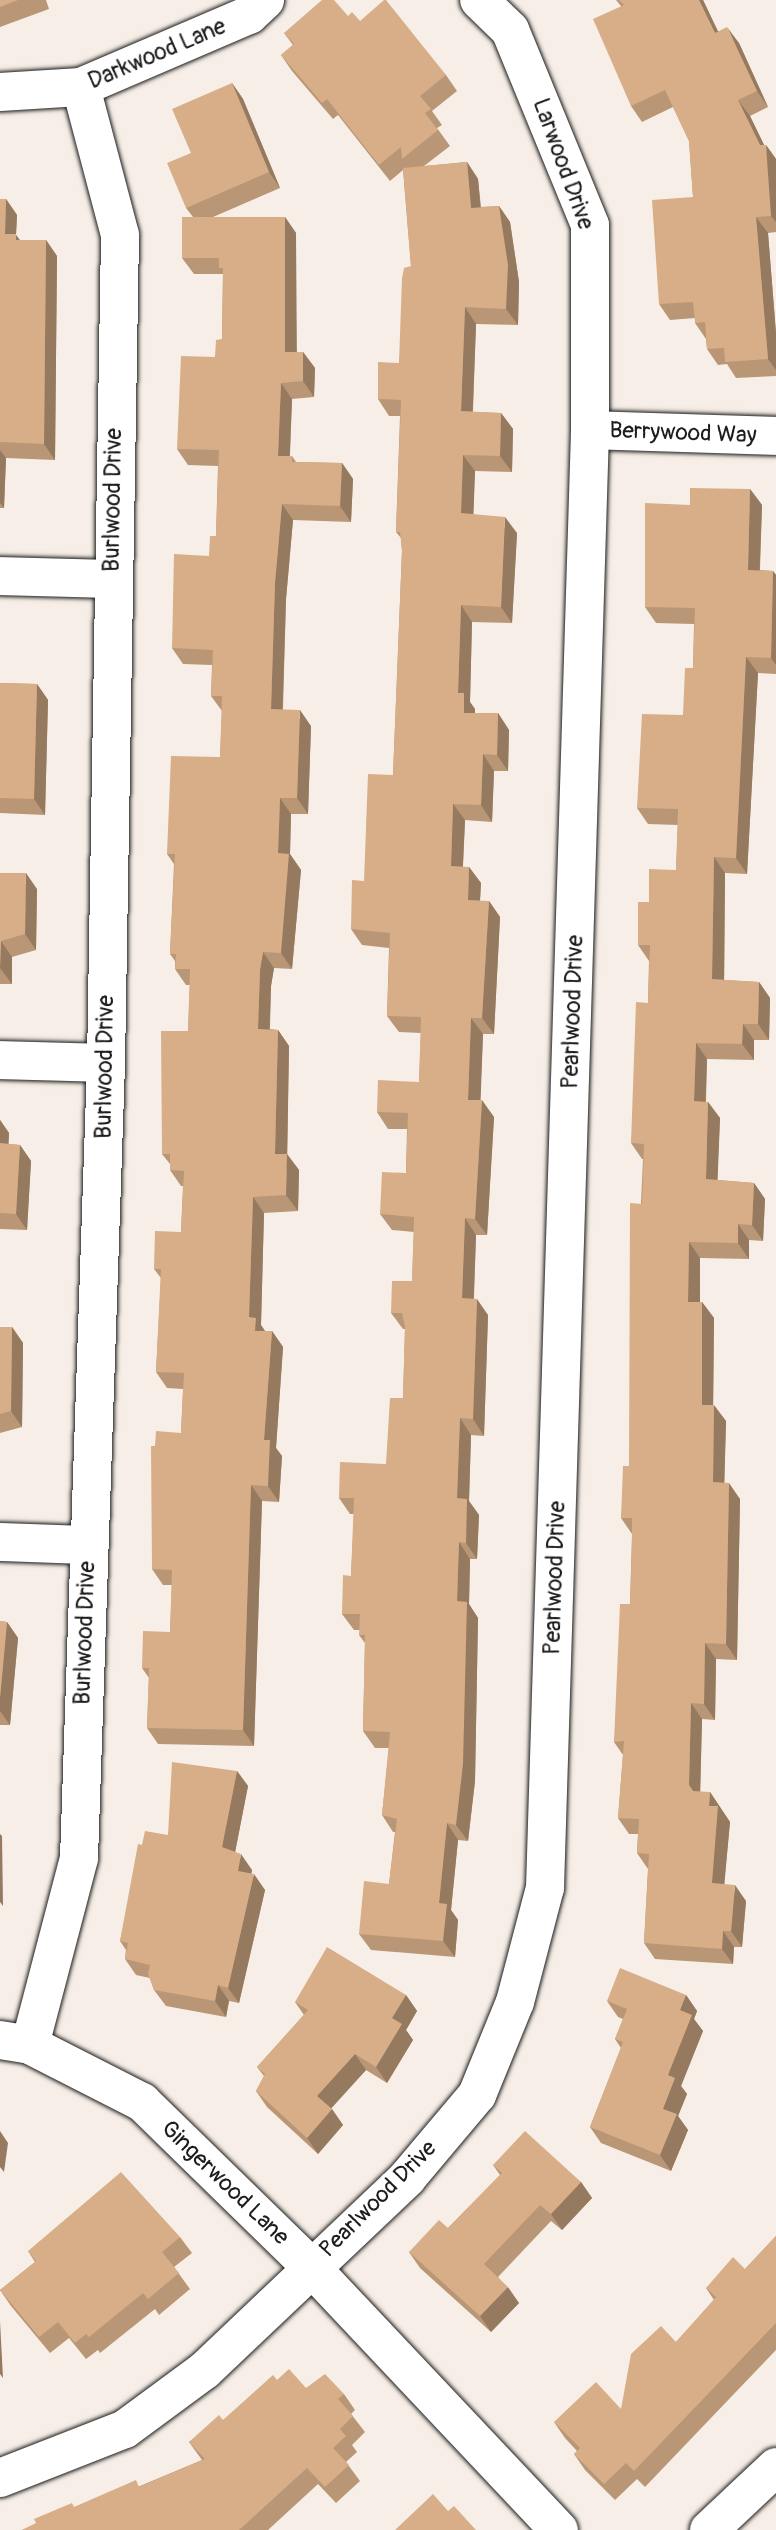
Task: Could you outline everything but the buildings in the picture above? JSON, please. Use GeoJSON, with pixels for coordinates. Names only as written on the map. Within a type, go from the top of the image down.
{"type":"FeatureCollection","features":[{"type":"Feature","properties":{"kind":"street","name":"Darkwood Lane"},"geometry":{"type":"LineString","coordinates":[[0,92],[81,87],[249,15],[265,0]]}},
{"type":"Feature","properties":{"kind":"street","name":"Larwood Drive"},"geometry":{"type":"LineString","coordinates":[[480,0],[510,30],[590,225],[590,430]]}},
{"type":"Feature","properties":{"kind":"street","name":"Burlwood Drive"},"geometry":{"type":"LineString","coordinates":[[15,2042],[79,1858],[87,1545],[106,1063],[111,579],[120,235],[81,87]]}},
{"type":"Feature","properties":{"kind":"street","name":"Berrywood Way"},"geometry":{"type":"LineString","coordinates":[[590,430],[776,436]]}},
{"type":"Feature","properties":{"kind":"street","name":"Pearlwood Drive"},"geometry":{"type":"LineString","coordinates":[[0,2478],[125,2429],[205,2370],[310,2266],[407,2178],[477,2095],[515,2002],[545,1888],[590,430]]}},
{"type":"Feature","properties":{"kind":"street"},"geometry":{"type":"LineString","coordinates":[[0,576],[111,579]]}},
{"type":"Feature","properties":{"kind":"street"},"geometry":{"type":"LineString","coordinates":[[0,1060],[106,1063]]}},
{"type":"Feature","properties":{"kind":"street"},"geometry":{"type":"LineString","coordinates":[[0,1542],[87,1545]]}},
{"type":"Feature","properties":{"kind":"street","name":"Gingerwood Lane"},"geometry":{"type":"LineString","coordinates":[[15,2042],[142,2102],[310,2266],[559,2530]]}},
{"type":"Feature","properties":{"kind":"street"},"geometry":{"type":"LineString","coordinates":[[709,2530],[776,2467]]}}]}
